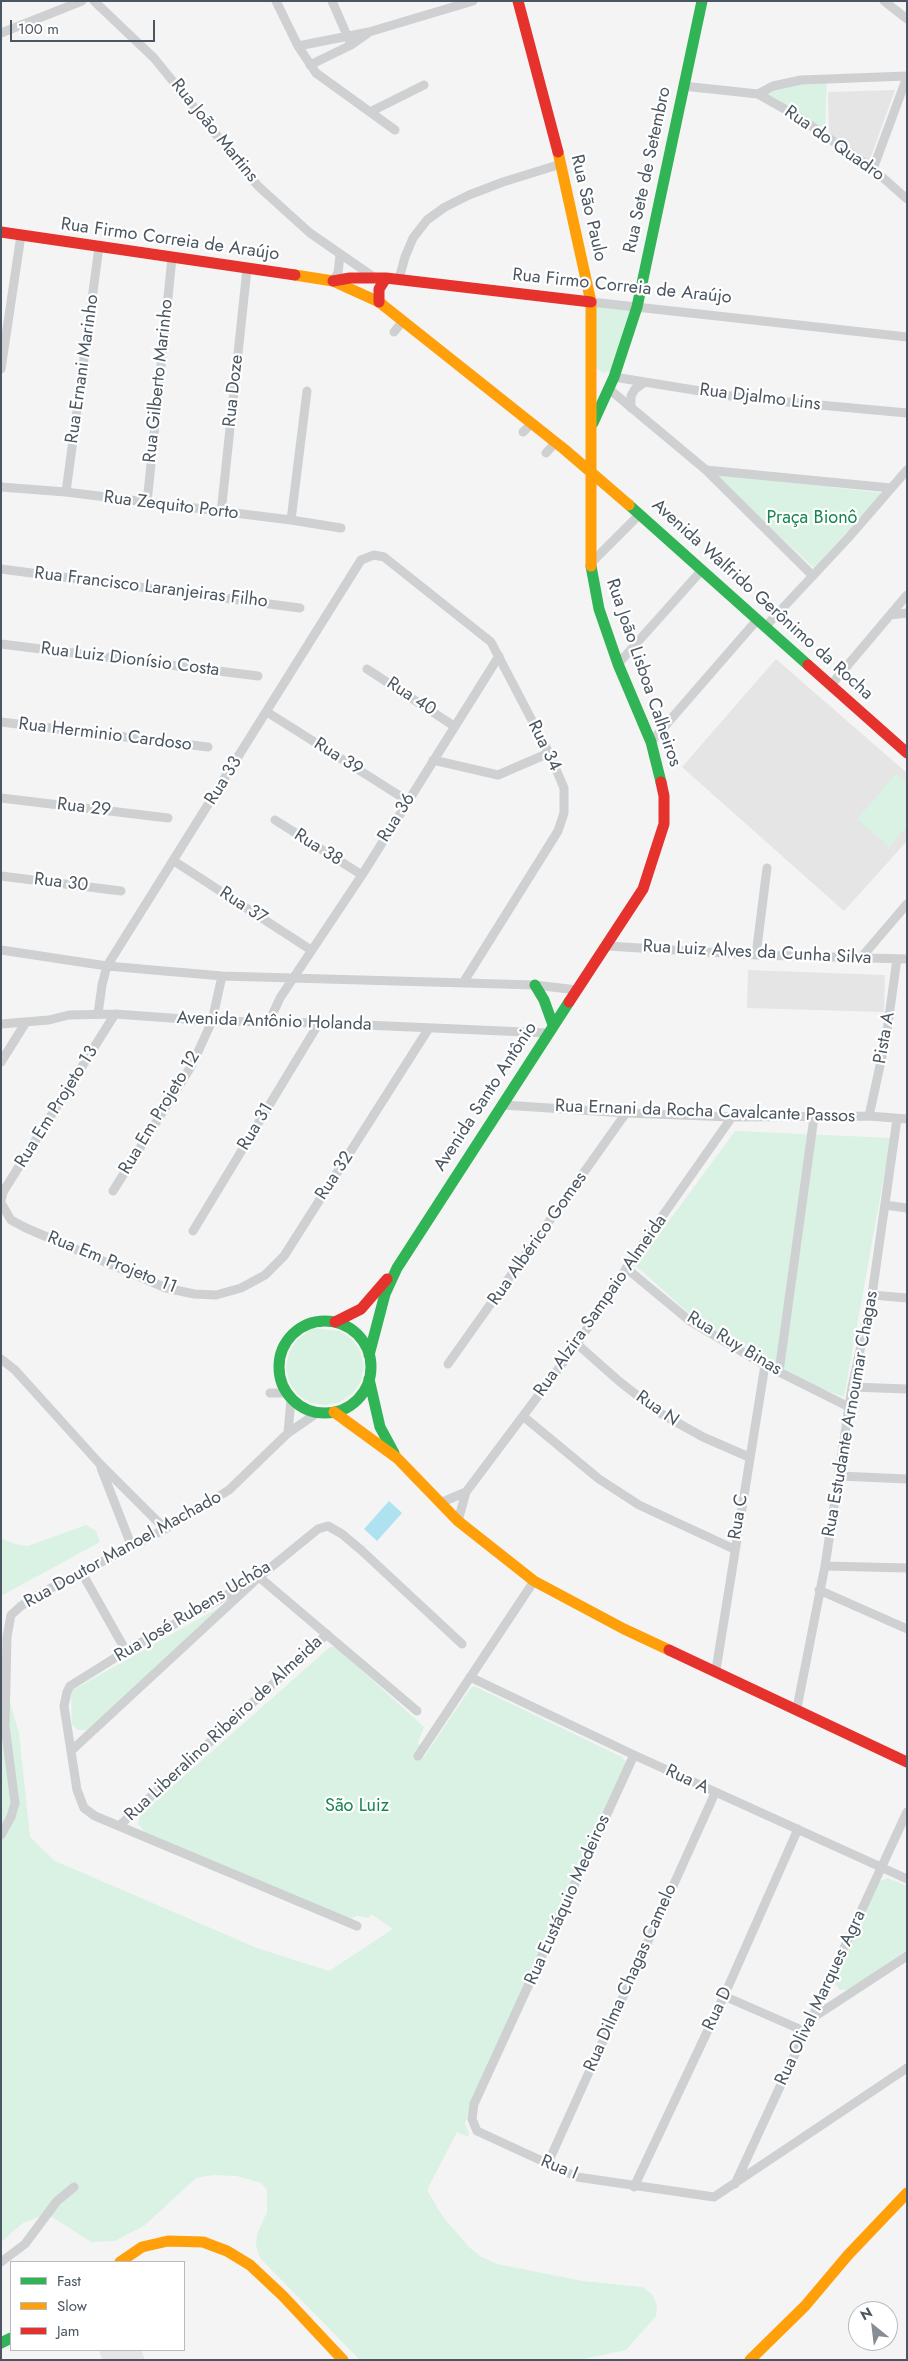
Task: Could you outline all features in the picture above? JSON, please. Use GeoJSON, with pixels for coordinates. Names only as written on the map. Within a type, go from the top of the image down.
{"type":"FeatureCollection","features":[{"type":"Feature","properties":{"kind":"street"},"geometry":{"type":"LineString","coordinates":[[1,33],[82,1]]}},
{"type":"Feature","properties":{"kind":"street","name":"Rua João Martins"},"geometry":{"type":"LineString","coordinates":[[94,1],[154,58],[258,186],[310,233],[340,255],[380,278]]}},
{"type":"Feature","properties":{"kind":"street"},"geometry":{"type":"LineString","coordinates":[[276,1],[298,46],[316,73],[396,130]]}},
{"type":"Feature","properties":{"kind":"street"},"geometry":{"type":"LineString","coordinates":[[332,1],[352,45]]}},
{"type":"Feature","properties":{"kind":"street"},"geometry":{"type":"LineString","coordinates":[[298,46],[369,32],[473,1]]}},
{"type":"Feature","properties":{"kind":"street","name":"Rua São Paulo"},"geometry":{"type":"LineString","coordinates":[[518,1],[561,164],[591,302],[591,427]]}},
{"type":"Feature","properties":{"kind":"street","name":"Rua Sete de Setembro"},"geometry":{"type":"LineString","coordinates":[[591,427],[614,377],[637,307],[702,1]]}},
{"type":"Feature","properties":{"kind":"street"},"geometry":{"type":"LineString","coordinates":[[884,1],[907,19]]}},
{"type":"Feature","properties":{"kind":"street"},"geometry":{"type":"LineString","coordinates":[[310,65],[352,45],[369,32]]}},
{"type":"Feature","properties":{"kind":"street"},"geometry":{"type":"LineString","coordinates":[[683,86],[758,94],[773,86],[801,80],[907,76],[873,170]]}},
{"type":"Feature","properties":{"kind":"street"},"geometry":{"type":"LineString","coordinates":[[370,112],[424,85]]}},
{"type":"Feature","properties":{"kind":"street","name":"Rua do Quadro"},"geometry":{"type":"LineString","coordinates":[[758,94],[797,116],[873,170],[907,198]]}},
{"type":"Feature","properties":{"kind":"street"},"geometry":{"type":"LineString","coordinates":[[399,279],[413,238],[427,220],[445,207],[468,195],[503,182],[561,164]]}},
{"type":"Feature","properties":{"kind":"street","name":"Rua Firmo Correia de Araújo"},"geometry":{"type":"LineString","coordinates":[[2,230],[21,235],[333,281],[379,302],[527,428],[560,446],[592,474]]}},
{"type":"Feature","properties":{"kind":"street"},"geometry":{"type":"LineString","coordinates":[[1,369],[21,235]]}},
{"type":"Feature","properties":{"kind":"street","name":"Rua Ernani Marinho"},"geometry":{"type":"LineString","coordinates":[[66,492],[99,247]]}},
{"type":"Feature","properties":{"kind":"street"},"geometry":{"type":"LineString","coordinates":[[333,281],[338,274],[340,255]]}},
{"type":"Feature","properties":{"kind":"street","name":"Rua Gilberto Marinho"},"geometry":{"type":"LineString","coordinates":[[147,503],[172,258]]}},
{"type":"Feature","properties":{"kind":"street","name":"Rua Doze"},"geometry":{"type":"LineString","coordinates":[[221,512],[247,269]]}},
{"type":"Feature","properties":{"kind":"street","name":"Rua Firmo Correia de Araújo"},"geometry":{"type":"LineString","coordinates":[[333,281],[350,278],[399,279],[907,337]]}},
{"type":"Feature","properties":{"kind":"street"},"geometry":{"type":"LineString","coordinates":[[379,302],[378,289],[380,278]]}},
{"type":"Feature","properties":{"kind":"street"},"geometry":{"type":"LineString","coordinates":[[394,332],[403,321]]}},
{"type":"Feature","properties":{"kind":"street"},"geometry":{"type":"LineString","coordinates":[[592,373],[594,378],[602,383],[611,381],[614,377]]}},
{"type":"Feature","properties":{"kind":"street","name":"Rua Djalmo Lins"},"geometry":{"type":"LineString","coordinates":[[614,377],[743,398],[907,413]]}},
{"type":"Feature","properties":{"kind":"street"},"geometry":{"type":"LineString","coordinates":[[631,408],[631,396],[635,389],[645,382]]}},
{"type":"Feature","properties":{"kind":"street"},"geometry":{"type":"LineString","coordinates":[[609,389],[706,470],[813,576]]}},
{"type":"Feature","properties":{"kind":"street"},"geometry":{"type":"LineString","coordinates":[[291,520],[307,391]]}},
{"type":"Feature","properties":{"kind":"street","name":"Rua João Lisboa Calheiros"},"geometry":{"type":"LineString","coordinates":[[591,427],[591,575],[599,609],[618,664],[651,742],[664,796],[664,824],[643,889],[607,946]]}},
{"type":"Feature","properties":{"kind":"street"},"geometry":{"type":"LineString","coordinates":[[546,453],[560,446],[573,451],[592,446]]}},
{"type":"Feature","properties":{"kind":"street"},"geometry":{"type":"LineString","coordinates":[[706,470],[891,488]]}},
{"type":"Feature","properties":{"kind":"street"},"geometry":{"type":"LineString","coordinates":[[651,742],[761,624],[813,576],[907,470]]}},
{"type":"Feature","properties":{"kind":"street","name":"Avenida Walfrido Gerônimo da Rocha"},"geometry":{"type":"LineString","coordinates":[[592,474],[640,514],[701,571],[907,753]]}},
{"type":"Feature","properties":{"kind":"street","name":"Rua Zequito Porto"},"geometry":{"type":"LineString","coordinates":[[1,487],[66,492],[341,528]]}},
{"type":"Feature","properties":{"kind":"street"},"geometry":{"type":"LineString","coordinates":[[592,502],[612,490]]}},
{"type":"Feature","properties":{"kind":"street"},"geometry":{"type":"LineString","coordinates":[[591,563],[640,514]]}},
{"type":"Feature","properties":{"kind":"street","name":"Rua 34"},"geometry":{"type":"LineString","coordinates":[[368,556],[384,557],[491,642],[549,753],[564,788],[564,813],[558,831],[463,983]]}},
{"type":"Feature","properties":{"kind":"street","name":"Rua 33"},"geometry":{"type":"LineString","coordinates":[[98,1014],[107,966],[361,560],[368,556]]}},
{"type":"Feature","properties":{"kind":"street","name":"Rua Francisco Laranjeiras Filho"},"geometry":{"type":"LineString","coordinates":[[1,569],[300,608]]}},
{"type":"Feature","properties":{"kind":"street"},"geometry":{"type":"LineString","coordinates":[[618,664],[701,571]]}},
{"type":"Feature","properties":{"kind":"street"},"geometry":{"type":"LineString","coordinates":[[831,686],[907,595]]}},
{"type":"Feature","properties":{"kind":"street"},"geometry":{"type":"LineString","coordinates":[[890,615],[907,613]]}},
{"type":"Feature","properties":{"kind":"street","name":"Rua Luiz Dionísio Costa"},"geometry":{"type":"LineString","coordinates":[[1,644],[258,676]]}},
{"type":"Feature","properties":{"kind":"street","name":"Rua 36"},"geometry":{"type":"LineString","coordinates":[[269,1022],[280,998],[362,875],[499,656]]}},
{"type":"Feature","properties":{"kind":"street","name":"Rua 40"},"geometry":{"type":"LineString","coordinates":[[368,669],[454,726]]}},
{"type":"Feature","properties":{"kind":"street","name":"Rua 39"},"geometry":{"type":"LineString","coordinates":[[267,712],[408,801]]}},
{"type":"Feature","properties":{"kind":"street","name":"Rua Herminio Cardoso"},"geometry":{"type":"LineString","coordinates":[[1,722],[208,747]]}},
{"type":"Feature","properties":{"kind":"street"},"geometry":{"type":"LineString","coordinates":[[433,760],[498,775],[549,753]]}},
{"type":"Feature","properties":{"kind":"street","name":"Rua 29"},"geometry":{"type":"LineString","coordinates":[[1,798],[168,818]]}},
{"type":"Feature","properties":{"kind":"street","name":"Rua 38"},"geometry":{"type":"LineString","coordinates":[[275,820],[362,875]]}},
{"type":"Feature","properties":{"kind":"street","name":"Rua 37"},"geometry":{"type":"LineString","coordinates":[[174,861],[311,950]]}},
{"type":"Feature","properties":{"kind":"street"},"geometry":{"type":"LineString","coordinates":[[756,954],[767,868]]}},
{"type":"Feature","properties":{"kind":"street","name":"Rua 30"},"geometry":{"type":"LineString","coordinates":[[1,876],[122,891]]}},
{"type":"Feature","properties":{"kind":"street"},"geometry":{"type":"LineString","coordinates":[[860,959],[907,904]]}},
{"type":"Feature","properties":{"kind":"street","name":"Rua Luiz Alves da Cunha Silva"},"geometry":{"type":"LineString","coordinates":[[607,946],[860,959],[907,959]]}},
{"type":"Feature","properties":{"kind":"street","name":"Avenida Santo Antônio"},"geometry":{"type":"LineString","coordinates":[[369,1355],[385,1294],[397,1268],[551,1029],[607,946]]}},
{"type":"Feature","properties":{"kind":"street"},"geometry":{"type":"LineString","coordinates":[[1,950],[107,966],[222,976],[535,985],[577,990]]}},
{"type":"Feature","properties":{"kind":"street","name":"Pista A"},"geometry":{"type":"LineString","coordinates":[[869,1116],[886,1038],[897,959]]}},
{"type":"Feature","properties":{"kind":"street","name":"Rua Em Projeto 12"},"geometry":{"type":"LineString","coordinates":[[113,1191],[192,1065],[212,1021],[222,976]]}},
{"type":"Feature","properties":{"kind":"street"},"geometry":{"type":"LineString","coordinates":[[535,985],[544,1000],[551,1029]]}},
{"type":"Feature","properties":{"kind":"street","name":"Avenida Antônio Holanda"},"geometry":{"type":"LineString","coordinates":[[1,1024],[49,1020],[69,1015],[115,1014],[212,1021],[429,1028],[551,1029]]}},
{"type":"Feature","properties":{"kind":"street","name":"Rua Em Projeto 13"},"geometry":{"type":"LineString","coordinates":[[11,1220],[1,1202],[3,1192],[115,1014]]}},
{"type":"Feature","properties":{"kind":"street"},"geometry":{"type":"LineString","coordinates":[[1,1062],[26,1022]]}},
{"type":"Feature","properties":{"kind":"street","name":"Rua 31"},"geometry":{"type":"LineString","coordinates":[[193,1231],[320,1023]]}},
{"type":"Feature","properties":{"kind":"street","name":"Rua 32"},"geometry":{"type":"LineString","coordinates":[[216,1294],[241,1288],[265,1275],[284,1256],[429,1028]]}},
{"type":"Feature","properties":{"kind":"street","name":"Rua Ernani da Rocha Cavalcante Passos"},"geometry":{"type":"LineString","coordinates":[[502,1105],[626,1113],[732,1116],[869,1116],[907,1120]]}},
{"type":"Feature","properties":{"kind":"street","name":"Rua Albérico Gomes"},"geometry":{"type":"LineString","coordinates":[[448,1364],[626,1113]]}},
{"type":"Feature","properties":{"kind":"street","name":"Rua Alzira Sampaio Almeida"},"geometry":{"type":"LineString","coordinates":[[458,1521],[466,1492],[524,1417],[576,1344],[626,1268],[732,1116]]}},
{"type":"Feature","properties":{"kind":"street"},"geometry":{"type":"LineString","coordinates":[[779,1372],[814,1117]]}},
{"type":"Feature","properties":{"kind":"street","name":"Rua Estudante Arnoumar Chagas"},"geometry":{"type":"LineString","coordinates":[[797,1708],[825,1566],[852,1387],[872,1295],[897,1119]]}},
{"type":"Feature","properties":{"kind":"street"},"geometry":{"type":"LineString","coordinates":[[885,1206],[907,1208]]}},
{"type":"Feature","properties":{"kind":"street","name":"Rua Em Projeto 11"},"geometry":{"type":"LineString","coordinates":[[11,1220],[166,1288],[194,1294],[216,1294]]}},
{"type":"Feature","properties":{"kind":"street","name":"Avenida Santo Antônio"},"geometry":{"type":"LineString","coordinates":[[335,1322],[361,1309],[397,1268]]}},
{"type":"Feature","properties":{"kind":"street","name":"Rua Ruy Binas"},"geometry":{"type":"LineString","coordinates":[[626,1268],[690,1320],[765,1365],[849,1407]]}},
{"type":"Feature","properties":{"kind":"street"},"geometry":{"type":"LineString","coordinates":[[872,1295],[907,1298]]}},
{"type":"Feature","properties":{"kind":"street"},"geometry":{"type":"LineString","coordinates":[[288,1433],[288,1396],[280,1378],[279,1363],[283,1348],[292,1335],[304,1326],[319,1322],[335,1322],[356,1334],[364,1343],[369,1355],[369,1379],[380,1427],[397,1458]]}},
{"type":"Feature","properties":{"kind":"street","name":"Rua N"},"geometry":{"type":"LineString","coordinates":[[576,1344],[660,1413],[702,1437],[748,1457]]}},
{"type":"Feature","properties":{"kind":"street"},"geometry":{"type":"LineString","coordinates":[[1,1359],[15,1370],[99,1463],[165,1529]]}},
{"type":"Feature","properties":{"kind":"street","name":"Rua C"},"geometry":{"type":"LineString","coordinates":[[716,1670],[748,1457],[765,1365]]}},
{"type":"Feature","properties":{"kind":"street"},"geometry":{"type":"LineString","coordinates":[[270,1392],[288,1396],[303,1408],[317,1413],[334,1412],[346,1408],[356,1400],[364,1391],[369,1379]]}},
{"type":"Feature","properties":{"kind":"street"},"geometry":{"type":"LineString","coordinates":[[852,1387],[907,1389]]}},
{"type":"Feature","properties":{"kind":"street"},"geometry":{"type":"LineString","coordinates":[[334,1412],[397,1458],[458,1521],[534,1581],[624,1629],[797,1708],[907,1762]]}},
{"type":"Feature","properties":{"kind":"street","name":"Rua Doutor Manoel Machado"},"geometry":{"type":"LineString","coordinates":[[1,1835],[12,1817],[15,1803],[5,1726],[7,1637],[11,1615],[20,1606],[38,1595],[165,1529],[230,1490],[288,1433],[317,1413]]}},
{"type":"Feature","properties":{"kind":"street"},"geometry":{"type":"LineString","coordinates":[[524,1417],[599,1479],[639,1505],[734,1549]]}},
{"type":"Feature","properties":{"kind":"street"},"geometry":{"type":"LineString","coordinates":[[99,1463],[132,1546]]}},
{"type":"Feature","properties":{"kind":"street"},"geometry":{"type":"LineString","coordinates":[[839,1476],[907,1479]]}},
{"type":"Feature","properties":{"kind":"street","name":"Rua Alzira Sampaio Almeida"},"geometry":{"type":"LineString","coordinates":[[440,1503],[466,1492]]}},
{"type":"Feature","properties":{"kind":"street","name":"Rua José Rubens Uchôa"},"geometry":{"type":"LineString","coordinates":[[72,1750],[64,1706],[70,1686],[126,1651],[259,1577],[318,1530],[328,1526],[342,1534],[362,1550],[462,1644]]}},
{"type":"Feature","properties":{"kind":"street"},"geometry":{"type":"LineString","coordinates":[[825,1566],[907,1568]]}},
{"type":"Feature","properties":{"kind":"street"},"geometry":{"type":"LineString","coordinates":[[82,1572],[126,1651]]}},
{"type":"Feature","properties":{"kind":"street"},"geometry":{"type":"LineString","coordinates":[[357,1926],[95,1816],[84,1808],[77,1790],[72,1750],[259,1577],[417,1711]]}},
{"type":"Feature","properties":{"kind":"street"},"geometry":{"type":"LineString","coordinates":[[418,1756],[534,1581]]}},
{"type":"Feature","properties":{"kind":"street"},"geometry":{"type":"LineString","coordinates":[[819,1590],[907,1629]]}},
{"type":"Feature","properties":{"kind":"street","name":"Rua Liberalino Ribeiro de Almeida"},"geometry":{"type":"LineString","coordinates":[[120,1825],[327,1634]]}},
{"type":"Feature","properties":{"kind":"street","name":"Rua A"},"geometry":{"type":"LineString","coordinates":[[470,1677],[634,1755],[906,1878]]}},
{"type":"Feature","properties":{"kind":"street","name":"Rua Eustáquio Medeiros"},"geometry":{"type":"LineString","coordinates":[[502,2046],[634,1755]]}},
{"type":"Feature","properties":{"kind":"street","name":"Rua Dilma Chagas Camelo"},"geometry":{"type":"LineString","coordinates":[[548,2163],[715,1792]]}},
{"type":"Feature","properties":{"kind":"street","name":"Rua Olival Marques Agra"},"geometry":{"type":"LineString","coordinates":[[735,2185],[804,2031],[907,1812]]}},
{"type":"Feature","properties":{"kind":"street","name":"Rua D"},"geometry":{"type":"LineString","coordinates":[[634,2187],[724,1996],[798,1828]]}},
{"type":"Feature","properties":{"kind":"street"},"geometry":{"type":"LineString","coordinates":[[811,2019],[907,1956]]}},
{"type":"Feature","properties":{"kind":"street"},"geometry":{"type":"LineString","coordinates":[[724,1996],[804,2031]]}},
{"type":"Feature","properties":{"kind":"street","name":"Rua I"},"geometry":{"type":"LineString","coordinates":[[502,2046],[474,2104],[472,2119],[473,2126],[477,2131],[488,2138],[577,2177],[634,2187],[714,2197],[735,2185],[907,2068]]}},
{"type":"Feature","properties":{"kind":"street"},"geometry":{"type":"LineString","coordinates":[[1,2262],[24,2244],[58,2202],[74,2187]]}},
{"type":"Feature","properties":{"kind":"street"},"geometry":{"type":"LineString","coordinates":[[750,2360],[805,2306],[848,2255],[907,2193]]}},
{"type":"Feature","properties":{"kind":"street"},"geometry":{"type":"LineString","coordinates":[[121,2261],[142,2247],[168,2241],[203,2242],[227,2251],[250,2265],[283,2296],[343,2360]]}},
{"type":"Feature","properties":{"kind":"shaded area"},"geometry":{"type":"Polygon","coordinates":[[[895,90],[869,162],[829,135],[828,92],[895,90]]]}},
{"type":"Feature","properties":{"kind":"shaded area"},"geometry":{"type":"Polygon","coordinates":[[[776,659],[907,773],[907,841],[844,911],[682,767],[776,659]]]}},
{"type":"Feature","properties":{"kind":"shaded area"},"geometry":{"type":"Polygon","coordinates":[[[748,970],[885,975],[884,1012],[747,1008],[748,970]]]}},
{"type":"Feature","properties":{"kind":"shaded area"},"geometry":{"type":"Polygon","coordinates":[[[99,2351],[141,2351],[145,2360],[102,2360],[99,2351]]]}},
{"type":"Feature","properties":{"kind":"green space"},"geometry":{"type":"Polygon","coordinates":[[[827,81],[825,132],[763,95],[776,87],[827,81]]]}},
{"type":"Feature","properties":{"kind":"green space"},"geometry":{"type":"Polygon","coordinates":[[[594,305],[632,309],[611,371],[603,373],[594,366],[594,305]]]}},
{"type":"Feature","properties":{"kind":"green space","name":"Praça Bionô"},"geometry":{"type":"Polygon","coordinates":[[[712,473],[753,478],[882,493],[814,568],[712,473]]]}},
{"type":"Feature","properties":{"kind":"green space"},"geometry":{"type":"Polygon","coordinates":[[[896,774],[907,783],[907,827],[889,847],[857,819],[896,774]]]}},
{"type":"Feature","properties":{"kind":"green space"},"geometry":{"type":"Polygon","coordinates":[[[735,1131],[891,1138],[844,1397],[803,1382],[691,1315],[636,1266],[735,1131]]]}},
{"type":"Feature","properties":{"kind":"green space"},"geometry":{"type":"Polygon","coordinates":[[[313,1328],[339,1331],[352,1339],[360,1351],[364,1366],[361,1381],[353,1393],[340,1402],[326,1405],[311,1403],[298,1395],[289,1382],[286,1368],[289,1353],[297,1340],[313,1328]]]}},
{"type":"Feature","properties":{"kind":"green space"},"geometry":{"type":"Polygon","coordinates":[[[86,1525],[96,1531],[100,1542],[1,1596],[1,1537],[15,1544],[28,1546],[86,1525]]]}},
{"type":"Feature","properties":{"kind":"green space"},"geometry":{"type":"Polygon","coordinates":[[[227,1603],[89,1730],[77,1730],[72,1724],[71,1691],[227,1603]]]}},
{"type":"Feature","properties":{"kind":"green space","name":"São Luiz"},"geometry":{"type":"Polygon","coordinates":[[[330,1647],[336,1647],[424,1727],[418,1743],[420,1746],[416,1751],[418,1756],[424,1757],[470,1689],[474,1686],[622,1757],[627,1763],[468,2112],[465,2124],[469,2133],[468,2137],[457,2132],[427,2190],[443,2217],[469,2247],[480,2256],[497,2264],[582,2281],[642,2287],[652,2294],[657,2305],[656,2316],[626,2350],[579,2360],[360,2360],[260,2258],[256,2246],[257,2234],[267,2212],[267,2190],[261,2183],[237,2176],[213,2175],[196,2178],[145,2225],[115,2241],[91,2242],[52,2217],[44,2215],[23,2223],[1,2242],[1,1673],[19,1733],[30,1837],[55,1861],[257,1948],[329,1971],[393,1929],[371,1914],[369,1918],[357,1916],[350,1919],[145,1832],[138,1824],[140,1815],[330,1647]]]}},
{"type":"Feature","properties":{"kind":"green space"},"geometry":{"type":"Polygon","coordinates":[[[888,1878],[907,1886],[907,1950],[850,1990],[840,1990],[835,1984],[835,1979],[879,1881],[888,1878]]]}},
{"type":"Feature","properties":{"kind":"water"},"geometry":{"type":"Polygon","coordinates":[[[389,1501],[402,1513],[377,1541],[364,1529],[389,1501]]]}},
{"type":"Feature","properties":{"kind":"traffic: fast"},"geometry":{"type":"LineString","coordinates":[[593,423],[614,377],[637,307],[702,1]]}},
{"type":"Feature","properties":{"kind":"traffic: fast"},"geometry":{"type":"LineString","coordinates":[[629,505],[808,665]]}},
{"type":"Feature","properties":{"kind":"traffic: fast"},"geometry":{"type":"LineString","coordinates":[[591,566],[599,609],[618,664],[651,742],[661,782]]}},
{"type":"Feature","properties":{"kind":"traffic: fast"},"geometry":{"type":"LineString","coordinates":[[535,985],[544,1000],[553,1025]]}},
{"type":"Feature","properties":{"kind":"traffic: fast"},"geometry":{"type":"LineString","coordinates":[[369,1355],[385,1294],[397,1268],[569,1002]]}},
{"type":"Feature","properties":{"kind":"traffic: fast"},"geometry":{"type":"LineString","coordinates":[[325,1321],[342,1325],[357,1335],[367,1350],[371,1367],[367,1384],[357,1399],[342,1409],[325,1413],[308,1409],[293,1399],[283,1384],[279,1367],[283,1350],[293,1335],[308,1325],[325,1321]]}},
{"type":"Feature","properties":{"kind":"traffic: fast"},"geometry":{"type":"LineString","coordinates":[[369,1379],[380,1427],[394,1453]]}},
{"type":"Feature","properties":{"kind":"traffic: fast"},"geometry":{"type":"LineString","coordinates":[[1,2343],[10,2338]]}},
{"type":"Feature","properties":{"kind":"traffic: slow"},"geometry":{"type":"LineString","coordinates":[[558,152],[591,302],[591,566]]}},
{"type":"Feature","properties":{"kind":"traffic: slow"},"geometry":{"type":"LineString","coordinates":[[295,275],[333,281],[379,302],[564,449],[629,505]]}},
{"type":"Feature","properties":{"kind":"traffic: slow"},"geometry":{"type":"LineString","coordinates":[[334,1412],[397,1458],[458,1521],[534,1581],[624,1629],[669,1650]]}},
{"type":"Feature","properties":{"kind":"traffic: slow"},"geometry":{"type":"LineString","coordinates":[[750,2360],[805,2306],[848,2255],[907,2193]]}},
{"type":"Feature","properties":{"kind":"traffic: slow"},"geometry":{"type":"LineString","coordinates":[[121,2261],[142,2247],[168,2241],[203,2242],[227,2251],[250,2265],[283,2296],[343,2360]]}},
{"type":"Feature","properties":{"kind":"traffic: jam"},"geometry":{"type":"LineString","coordinates":[[518,1],[558,152]]}},
{"type":"Feature","properties":{"kind":"traffic: jam"},"geometry":{"type":"LineString","coordinates":[[1,232],[295,275]]}},
{"type":"Feature","properties":{"kind":"traffic: jam"},"geometry":{"type":"LineString","coordinates":[[333,281],[350,278],[386,278],[591,302]]}},
{"type":"Feature","properties":{"kind":"traffic: jam"},"geometry":{"type":"LineString","coordinates":[[379,302],[379,289],[386,278]]}},
{"type":"Feature","properties":{"kind":"traffic: jam"},"geometry":{"type":"LineString","coordinates":[[808,665],[907,753]]}},
{"type":"Feature","properties":{"kind":"traffic: jam"},"geometry":{"type":"LineString","coordinates":[[569,1002],[643,889],[664,824],[664,796],[661,782]]}},
{"type":"Feature","properties":{"kind":"traffic: jam"},"geometry":{"type":"LineString","coordinates":[[335,1322],[361,1309],[387,1279]]}},
{"type":"Feature","properties":{"kind":"traffic: jam"},"geometry":{"type":"LineString","coordinates":[[669,1650],[907,1762]]}}]}
